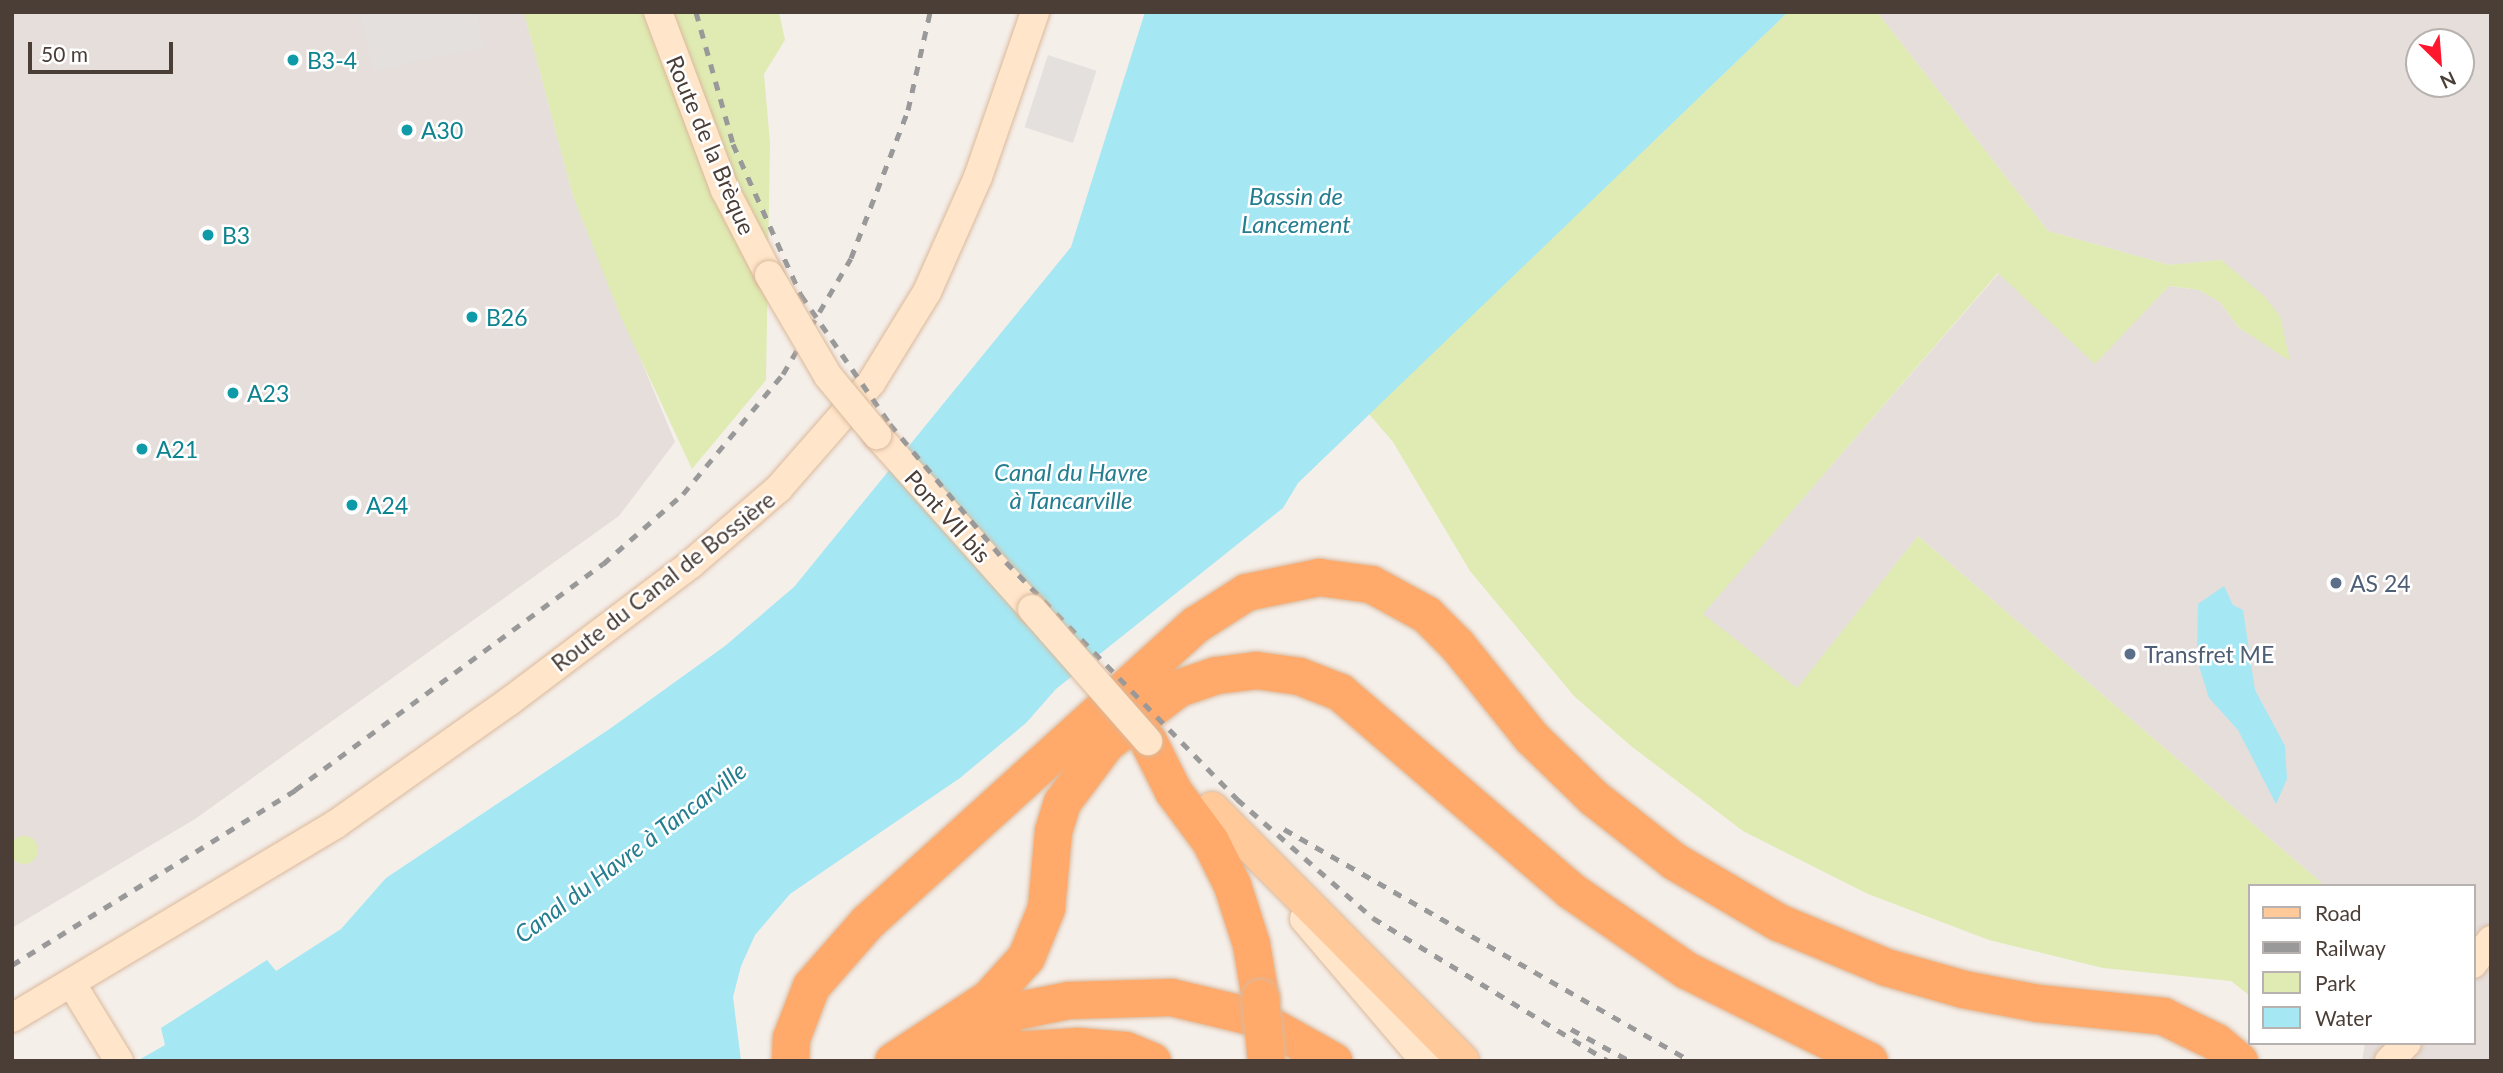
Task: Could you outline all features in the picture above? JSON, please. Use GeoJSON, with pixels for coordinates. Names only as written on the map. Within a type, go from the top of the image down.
{"type":"FeatureCollection","features":[{"type":"Feature","properties":{"kind":"highway"},"geometry":{"type":"LineString","coordinates":[[790,1061],[794,1027],[811,986],[868,921],[1196,624],[1246,592],[1319,577],[1371,584],[1426,614],[1457,645],[1531,737],[1604,806],[1674,861],[1777,922],[1886,967],[1963,989],[2038,1003],[2163,1016],[2216,1042],[2239,1061]]}},
{"type":"Feature","properties":{"kind":"highway"},"geometry":{"type":"LineString","coordinates":[[893,1061],[989,998],[1026,957],[1046,908],[1053,831],[1062,802],[1106,743],[1178,688],[1216,675],[1256,670],[1298,676],[1340,692],[1376,719],[1489,824],[1580,897],[1686,970],[1868,1061]]}},
{"type":"Feature","properties":{"kind":"highway"},"geometry":{"type":"LineString","coordinates":[[1149,741],[1173,791],[1210,841],[1232,885],[1251,944],[1266,1061]]}},
{"type":"Feature","properties":{"kind":"highway"},"geometry":{"type":"LineString","coordinates":[[909,1061],[1009,1012],[1117,996],[1171,997],[1243,1013],[1302,1040],[1333,1061]]}},
{"type":"Feature","properties":{"kind":"highway"},"geometry":{"type":"LineString","coordinates":[[944,1061],[1010,1029],[1061,1016],[1125,1012],[1219,1023],[1300,1061]]}},
{"type":"Feature","properties":{"kind":"highway"},"geometry":{"type":"LineString","coordinates":[[977,1061],[1013,1050],[1055,1046],[1125,1050],[1152,1061]]}},
{"type":"Feature","properties":{"kind":"main road"},"geometry":{"type":"LineString","coordinates":[[1212,808],[1463,1061]]}},
{"type":"Feature","properties":{"kind":"street","name":"Route de la Brèque"},"geometry":{"type":"LineString","coordinates":[[658,12],[725,190],[769,275]]}},
{"type":"Feature","properties":{"kind":"street","name":"Route du Canal de Bossière"},"geometry":{"type":"LineString","coordinates":[[12,1018],[81,979],[379,793],[691,564],[779,488],[871,383],[927,292],[971,196],[1035,12]]}},
{"type":"Feature","properties":{"kind":"street","name":"Pont VII bis"},"geometry":{"type":"LineString","coordinates":[[769,275],[828,376],[1149,741],[1212,808],[1425,1061]]}},
{"type":"Feature","properties":{"kind":"street"},"geometry":{"type":"LineString","coordinates":[[2475,961],[2491,940]]}},
{"type":"Feature","properties":{"kind":"street"},"geometry":{"type":"LineString","coordinates":[[81,979],[118,1061]]}},
{"type":"Feature","properties":{"kind":"street"},"geometry":{"type":"LineString","coordinates":[[2389,1061],[2405,1045]]}},
{"type":"Feature","properties":{"kind":"shaded area"},"geometry":{"type":"Polygon","coordinates":[[[12,12],[524,12],[573,196],[675,442],[619,516],[195,819],[12,928],[12,12]]]}},
{"type":"Feature","properties":{"kind":"shaded area"},"geometry":{"type":"Polygon","coordinates":[[[360,12],[476,12],[484,47],[373,71],[360,12]]]}},
{"type":"Feature","properties":{"kind":"shaded area"},"geometry":{"type":"Polygon","coordinates":[[[1877,12],[2491,12],[2491,1061],[2362,1061],[2365,1045],[2475,1045],[2475,884],[2323,884],[1918,536],[1797,689],[1702,614],[1999,273],[2095,363],[2169,286],[2199,290],[2220,302],[2238,327],[2290,360],[2222,260],[2169,265],[2048,231],[1877,12]]]}},
{"type":"Feature","properties":{"kind":"shaded area"},"geometry":{"type":"Polygon","coordinates":[[[1048,55],[1097,71],[1073,143],[1025,127],[1048,55]]]}},
{"type":"Feature","properties":{"kind":"green space"},"geometry":{"type":"Polygon","coordinates":[[[524,12],[779,12],[785,40],[764,74],[770,143],[766,380],[692,469],[620,315],[573,196],[524,12]]]}},
{"type":"Feature","properties":{"kind":"green space"},"geometry":{"type":"Polygon","coordinates":[[[1788,12],[1877,12],[2048,231],[2169,265],[2221,260],[2264,296],[2280,316],[2290,361],[2238,327],[2220,302],[2199,290],[2169,286],[2095,364],[1998,273],[1703,614],[1797,688],[1918,536],[2323,884],[2248,884],[2248,994],[2231,981],[2103,968],[1989,940],[1868,894],[1743,831],[1631,746],[1574,696],[1470,571],[1393,442],[1369,414],[1788,12]]]}},
{"type":"Feature","properties":{"kind":"green space"},"geometry":{"type":"Polygon","coordinates":[[[24,836],[34,840],[38,850],[34,860],[24,864],[14,860],[10,850],[14,840],[24,836]]]}},
{"type":"Feature","properties":{"kind":"water"},"geometry":{"type":"Polygon","coordinates":[[[1145,12],[1788,12],[1298,483],[1283,508],[1056,689],[1026,723],[960,778],[790,894],[755,935],[741,966],[733,997],[741,1061],[137,1061],[165,1045],[161,1028],[267,960],[276,971],[341,929],[386,878],[611,728],[725,646],[794,587],[1071,247],[1145,12]]]}},
{"type":"Feature","properties":{"kind":"water"},"geometry":{"type":"Polygon","coordinates":[[[2224,586],[2233,605],[2243,610],[2255,690],[2285,746],[2287,779],[2276,804],[2238,730],[2209,698],[2197,660],[2198,604],[2224,586]]]}},
{"type":"Feature","properties":{"kind":"railway"},"geometry":{"type":"LineString","coordinates":[[696,12],[733,144],[801,295],[890,424],[1006,562],[1237,799],[1373,918],[1608,1061]]}},
{"type":"Feature","properties":{"kind":"railway"},"geometry":{"type":"LineString","coordinates":[[12,965],[295,790],[603,564],[683,494],[783,374],[851,258],[908,110],[930,12]]}},
{"type":"Feature","properties":{"kind":"railway"},"geometry":{"type":"LineString","coordinates":[[1284,829],[1691,1061]]}},
{"type":"Feature","properties":{"kind":"railway"},"geometry":{"type":"LineString","coordinates":[[1571,1029],[1630,1061]]}},
{"type":"Feature","properties":{"kind":"place","name":"B3-4"},"geometry":{"type":"Point","coordinates":[293,60]}},
{"type":"Feature","properties":{"kind":"place","name":"A30"},"geometry":{"type":"Point","coordinates":[407,130]}},
{"type":"Feature","properties":{"kind":"place","name":"B3"},"geometry":{"type":"Point","coordinates":[208,235]}},
{"type":"Feature","properties":{"kind":"place","name":"B26"},"geometry":{"type":"Point","coordinates":[472,317]}},
{"type":"Feature","properties":{"kind":"place","name":"A23"},"geometry":{"type":"Point","coordinates":[233,393]}},
{"type":"Feature","properties":{"kind":"place","name":"A21"},"geometry":{"type":"Point","coordinates":[142,449]}},
{"type":"Feature","properties":{"kind":"place","name":"A24"},"geometry":{"type":"Point","coordinates":[352,505]}},
{"type":"Feature","properties":{"kind":"place","name":"AS 24"},"geometry":{"type":"Point","coordinates":[2336,583]}},
{"type":"Feature","properties":{"kind":"place","name":"Transfret ME"},"geometry":{"type":"Point","coordinates":[2130,654]}},
{"type":"Feature","properties":{"kind":"water label","name":"Bassin de Lancement"},"geometry":{"type":"Point","coordinates":[1296,210]}},
{"type":"Feature","properties":{"kind":"water label","name":"Canal du Havre à Tancarville"},"geometry":{"type":"Point","coordinates":[1071,486]}},
{"type":"Feature","properties":{"kind":"water label","name":"Canal du Havre à Tancarville"},"geometry":{"type":"Point","coordinates":[630,852]}}]}
